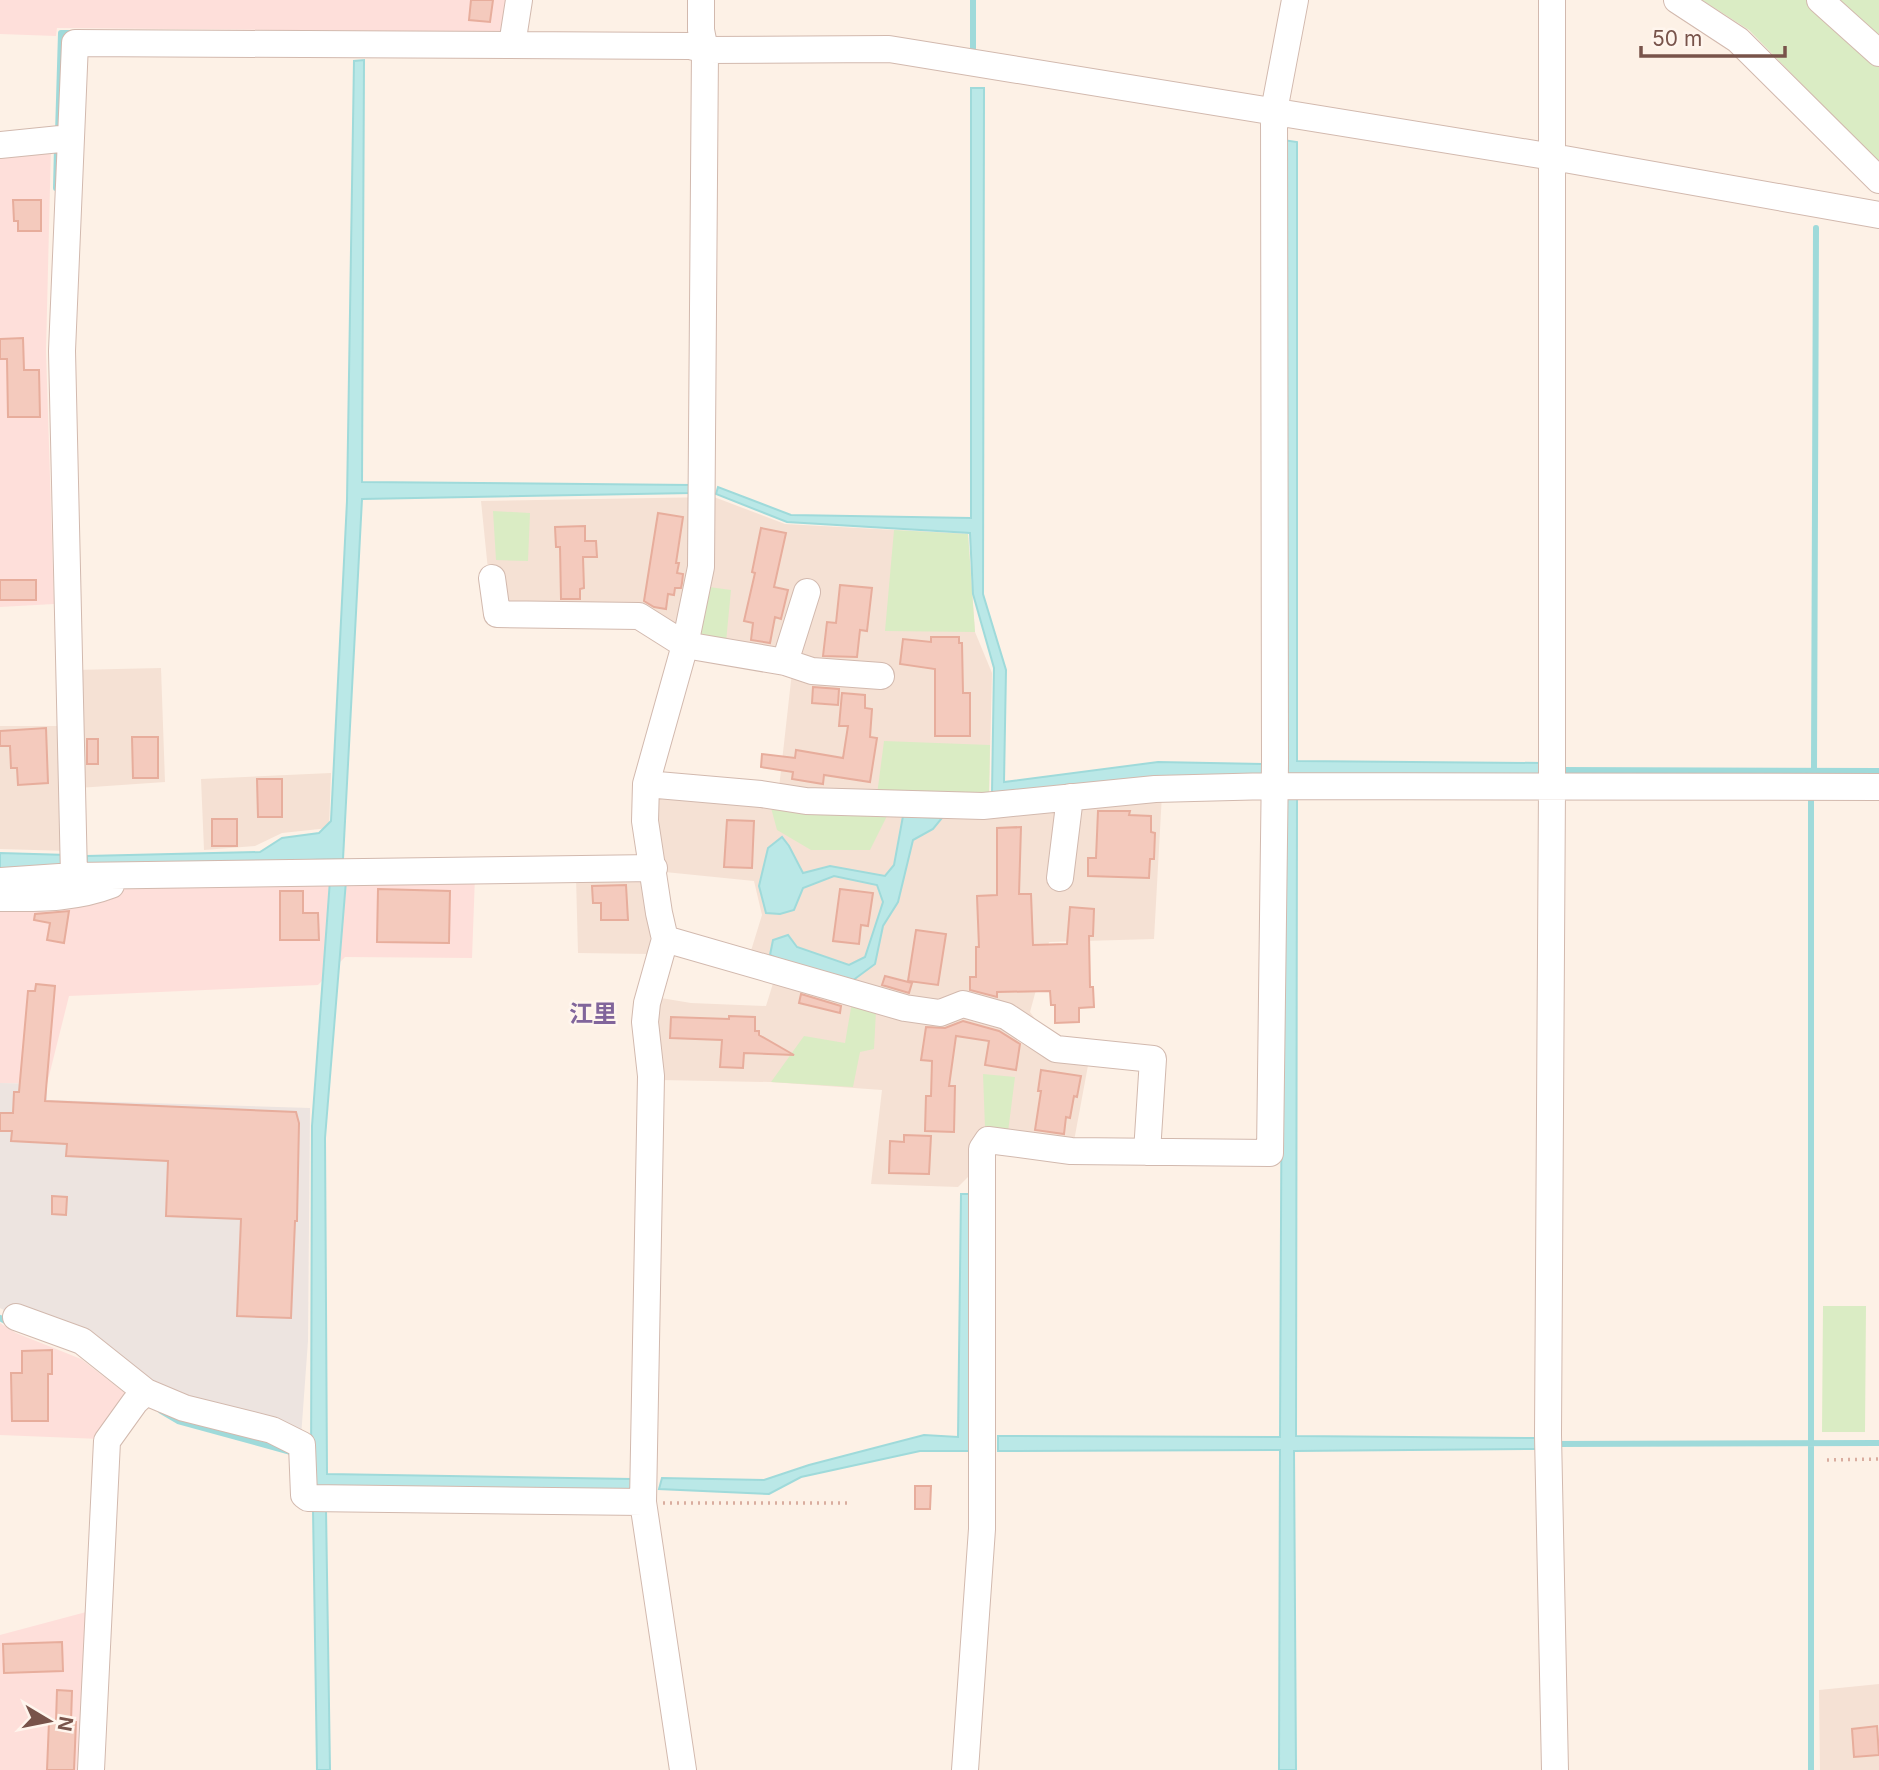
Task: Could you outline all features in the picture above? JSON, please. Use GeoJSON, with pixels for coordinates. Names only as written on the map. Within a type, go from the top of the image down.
{"type":"FeatureCollection","features":[{"type":"Feature","properties":{"kind":"street"},"geometry":{"type":"LineString","coordinates":[[513,37],[519,0]]}},
{"type":"Feature","properties":{"kind":"street"},"geometry":{"type":"LineString","coordinates":[[683,1770],[648,1492],[651,1076],[645,1022],[647,1003],[666,939],[659,913],[645,821],[646,784],[685,645],[701,567],[705,50],[701,30],[701,0]]}},
{"type":"Feature","properties":{"kind":"street"},"geometry":{"type":"LineString","coordinates":[[965,1770],[982,1529],[982,1149],[988,1140],[1071,1151],[1270,1153],[1275,775],[1276,101],[1295,0]]}},
{"type":"Feature","properties":{"kind":"street"},"geometry":{"type":"LineString","coordinates":[[1552,0],[1552,774],[1548,1445],[1555,1770]]}},
{"type":"Feature","properties":{"kind":"street"},"geometry":{"type":"LineString","coordinates":[[1677,0],[1738,40],[1879,180]]}},
{"type":"Feature","properties":{"kind":"street"},"geometry":{"type":"LineString","coordinates":[[1820,0],[1879,53]]}},
{"type":"Feature","properties":{"kind":"street"},"geometry":{"type":"LineString","coordinates":[[74,863],[60,139],[75,43],[513,37],[690,46],[705,50],[888,49],[1276,101],[1553,157],[1879,215]]}},
{"type":"Feature","properties":{"kind":"street"},"geometry":{"type":"LineString","coordinates":[[0,145],[60,139]]}},
{"type":"Feature","properties":{"kind":"street"},"geometry":{"type":"LineString","coordinates":[[492,578],[497,614],[639,616],[685,645],[785,662],[812,671],[881,676]]}},
{"type":"Feature","properties":{"kind":"street"},"geometry":{"type":"LineString","coordinates":[[785,662],[807,592]]}},
{"type":"Feature","properties":{"kind":"street"},"geometry":{"type":"LineString","coordinates":[[646,784],[761,794],[806,801],[983,806],[1275,775],[1552,774],[1879,787]]}},
{"type":"Feature","properties":{"kind":"street"},"geometry":{"type":"LineString","coordinates":[[1060,878],[1070,797]]}},
{"type":"Feature","properties":{"kind":"street"},"geometry":{"type":"LineString","coordinates":[[0,881],[74,863],[135,875],[654,867]]}},
{"type":"Feature","properties":{"kind":"street"},"geometry":{"type":"LineString","coordinates":[[0,898],[59,898],[94,891],[135,875]]}},
{"type":"Feature","properties":{"kind":"street"},"geometry":{"type":"LineString","coordinates":[[666,939],[905,1008],[940,1013],[963,1004],[1006,1016],[1056,1049],[1153,1059],[1147,1152]]}},
{"type":"Feature","properties":{"kind":"street"},"geometry":{"type":"LineString","coordinates":[[16,1317],[82,1341],[141,1397],[272,1430],[302,1453],[304,1495],[308,1498],[648,1492]]}},
{"type":"Feature","properties":{"kind":"street"},"geometry":{"type":"LineString","coordinates":[[91,1770],[107,1441],[141,1397]]}},
{"type":"Feature","properties":{"kind":"path"},"geometry":{"type":"LineString","coordinates":[[1827,1460],[1879,1459]]}},
{"type":"Feature","properties":{"kind":"path"},"geometry":{"type":"LineString","coordinates":[[648,1492],[847,1503]]}},
{"type":"Feature","properties":{"kind":"shaded area"},"geometry":{"type":"Polygon","coordinates":[[[0,0],[513,0],[509,32],[57,28],[56,36],[0,34],[0,0]]]}},
{"type":"Feature","properties":{"kind":"shaded area"},"geometry":{"type":"Polygon","coordinates":[[[51,146],[46,351],[54,604],[0,607],[0,151],[51,146]]]}},
{"type":"Feature","properties":{"kind":"shaded area"},"geometry":{"type":"Polygon","coordinates":[[[714,497],[785,524],[968,534],[975,632],[992,673],[989,796],[1162,794],[1154,939],[1049,942],[1030,1012],[1053,1043],[1089,1060],[1074,1141],[997,1148],[958,1187],[871,1184],[882,1090],[771,1082],[659,1080],[651,1076],[661,998],[691,1003],[766,1006],[775,977],[750,954],[762,915],[754,881],[665,872],[654,802],[661,780],[779,788],[792,672],[635,621],[493,619],[481,501],[714,497]]]}},
{"type":"Feature","properties":{"kind":"shaded area"},"geometry":{"type":"Polygon","coordinates":[[[161,668],[165,782],[78,788],[68,851],[0,849],[0,726],[58,726],[74,670],[161,668]]]}},
{"type":"Feature","properties":{"kind":"shaded area"},"geometry":{"type":"Polygon","coordinates":[[[331,773],[329,828],[282,833],[255,846],[204,850],[201,779],[331,773]]]}},
{"type":"Feature","properties":{"kind":"shaded area"},"geometry":{"type":"Polygon","coordinates":[[[475,876],[472,958],[345,957],[318,985],[69,996],[47,1084],[0,1083],[0,904],[137,884],[475,876]]]}},
{"type":"Feature","properties":{"kind":"shaded area"},"geometry":{"type":"Polygon","coordinates":[[[576,877],[647,877],[651,954],[578,953],[576,877]]]}},
{"type":"Feature","properties":{"kind":"shaded area"},"geometry":{"type":"Polygon","coordinates":[[[0,1083],[47,1084],[47,1100],[310,1108],[308,1341],[301,1437],[187,1405],[0,1308],[0,1083]]]}},
{"type":"Feature","properties":{"kind":"shaded area"},"geometry":{"type":"Polygon","coordinates":[[[0,1323],[16,1333],[81,1359],[129,1396],[100,1439],[0,1435],[0,1323]]]}},
{"type":"Feature","properties":{"kind":"shaded area"},"geometry":{"type":"Polygon","coordinates":[[[90,1611],[81,1770],[0,1770],[0,1635],[90,1611]]]}},
{"type":"Feature","properties":{"kind":"shaded area"},"geometry":{"type":"Polygon","coordinates":[[[1879,1684],[1879,1770],[1820,1770],[1819,1690],[1879,1684]]]}},
{"type":"Feature","properties":{"kind":"green space"},"geometry":{"type":"Polygon","coordinates":[[[1702,0],[1879,0],[1879,163],[1749,30],[1702,0]]]}},
{"type":"Feature","properties":{"kind":"green space"},"geometry":{"type":"Polygon","coordinates":[[[493,511],[530,513],[528,561],[496,560],[493,511]]]}},
{"type":"Feature","properties":{"kind":"green space"},"geometry":{"type":"Polygon","coordinates":[[[894,530],[968,534],[975,632],[885,631],[894,530]]]}},
{"type":"Feature","properties":{"kind":"green space"},"geometry":{"type":"Polygon","coordinates":[[[709,587],[731,590],[726,642],[696,640],[709,587]]]}},
{"type":"Feature","properties":{"kind":"green space"},"geometry":{"type":"Polygon","coordinates":[[[884,741],[990,745],[989,796],[877,795],[884,741]]]}},
{"type":"Feature","properties":{"kind":"green space"},"geometry":{"type":"Polygon","coordinates":[[[770,804],[820,815],[888,814],[870,850],[811,850],[777,830],[770,804]]]}},
{"type":"Feature","properties":{"kind":"green space"},"geometry":{"type":"Polygon","coordinates":[[[852,1002],[876,1011],[874,1049],[860,1052],[853,1087],[771,1082],[804,1036],[845,1043],[852,1002]]]}},
{"type":"Feature","properties":{"kind":"green space"},"geometry":{"type":"Polygon","coordinates":[[[983,1074],[1015,1077],[1008,1132],[985,1128],[983,1074]]]}},
{"type":"Feature","properties":{"kind":"green space"},"geometry":{"type":"Polygon","coordinates":[[[1823,1306],[1866,1306],[1865,1432],[1822,1432],[1823,1306]]]}},
{"type":"Feature","properties":{"kind":"water"},"geometry":{"type":"Polygon","coordinates":[[[364,60],[362,482],[691,485],[691,493],[362,499],[343,859],[86,867],[87,856],[260,852],[282,838],[319,833],[331,821],[347,501],[354,61],[364,60]]]}},
{"type":"Feature","properties":{"kind":"water"},"geometry":{"type":"Polygon","coordinates":[[[971,88],[984,88],[983,594],[1006,670],[1004,782],[1158,762],[1262,764],[1263,777],[992,793],[994,668],[973,594],[970,533],[787,522],[716,494],[718,487],[791,515],[971,518],[971,88]]]}},
{"type":"Feature","properties":{"kind":"water"},"geometry":{"type":"Polygon","coordinates":[[[1283,140],[1297,142],[1297,761],[1541,763],[1541,779],[1282,776],[1283,140]]]}},
{"type":"Feature","properties":{"kind":"water"},"geometry":{"type":"Polygon","coordinates":[[[1297,796],[1296,1436],[1538,1438],[1539,1449],[1294,1451],[1296,1770],[1279,1770],[1280,1450],[998,1451],[998,1436],[1280,1437],[1283,797],[1297,796]]]}},
{"type":"Feature","properties":{"kind":"water"},"geometry":{"type":"Polygon","coordinates":[[[903,816],[942,818],[933,829],[913,840],[898,902],[883,926],[875,964],[852,981],[788,963],[770,955],[773,940],[788,935],[797,947],[849,965],[865,957],[883,902],[877,885],[834,876],[803,888],[794,910],[780,914],[766,913],[759,886],[768,848],[782,837],[803,873],[830,866],[885,876],[894,865],[903,816]]]}},
{"type":"Feature","properties":{"kind":"water"},"geometry":{"type":"Polygon","coordinates":[[[0,853],[67,855],[66,868],[0,873],[0,853]]]}},
{"type":"Feature","properties":{"kind":"water"},"geometry":{"type":"Polygon","coordinates":[[[330,880],[346,881],[325,1138],[327,1474],[631,1479],[631,1491],[317,1488],[311,1483],[312,1126],[330,880]]]}},
{"type":"Feature","properties":{"kind":"water"},"geometry":{"type":"Polygon","coordinates":[[[961,1194],[974,1194],[971,1451],[920,1451],[801,1477],[769,1494],[659,1489],[662,1478],[764,1480],[809,1465],[924,1435],[958,1437],[961,1194]]]}},
{"type":"Feature","properties":{"kind":"water"},"geometry":{"type":"Polygon","coordinates":[[[313,1509],[326,1509],[330,1770],[317,1770],[313,1509]]]}},
{"type":"Feature","properties":{"kind":"building"},"geometry":{"type":"Polygon","coordinates":[[[471,0],[493,0],[490,22],[469,20],[471,0]]]}},
{"type":"Feature","properties":{"kind":"building"},"geometry":{"type":"Polygon","coordinates":[[[13,200],[41,200],[41,231],[18,231],[18,221],[14,221],[13,200]]]}},
{"type":"Feature","properties":{"kind":"building"},"geometry":{"type":"Polygon","coordinates":[[[23,338],[24,370],[39,370],[40,417],[8,417],[7,359],[0,359],[0,339],[23,338]]]}},
{"type":"Feature","properties":{"kind":"building"},"geometry":{"type":"Polygon","coordinates":[[[658,513],[683,517],[676,563],[679,563],[677,573],[683,574],[682,583],[681,588],[675,588],[674,595],[668,594],[666,609],[654,607],[644,601],[658,513]]]}},
{"type":"Feature","properties":{"kind":"building"},"geometry":{"type":"Polygon","coordinates":[[[585,526],[585,541],[596,541],[597,557],[583,557],[584,588],[580,589],[580,599],[561,599],[560,547],[556,547],[555,527],[585,526]]]}},
{"type":"Feature","properties":{"kind":"building"},"geometry":{"type":"Polygon","coordinates":[[[761,528],[786,533],[774,587],[788,590],[781,619],[775,617],[770,643],[751,640],[753,623],[744,621],[755,573],[752,572],[761,528]]]}},
{"type":"Feature","properties":{"kind":"building"},"geometry":{"type":"Polygon","coordinates":[[[0,580],[36,580],[36,600],[0,600],[0,580]]]}},
{"type":"Feature","properties":{"kind":"building"},"geometry":{"type":"Polygon","coordinates":[[[840,585],[872,588],[867,631],[860,630],[857,657],[823,656],[827,622],[836,623],[840,585]]]}},
{"type":"Feature","properties":{"kind":"building"},"geometry":{"type":"Polygon","coordinates":[[[931,637],[959,637],[959,643],[962,643],[963,693],[970,693],[970,736],[935,736],[935,669],[900,664],[903,639],[931,642],[931,637]]]}},
{"type":"Feature","properties":{"kind":"building"},"geometry":{"type":"Polygon","coordinates":[[[813,687],[839,689],[838,705],[812,703],[813,687]]]}},
{"type":"Feature","properties":{"kind":"building"},"geometry":{"type":"Polygon","coordinates":[[[842,693],[865,695],[865,708],[872,709],[870,737],[877,738],[870,782],[824,775],[823,784],[792,779],[793,772],[761,767],[762,754],[795,758],[796,750],[843,758],[848,726],[839,726],[842,693]]]}},
{"type":"Feature","properties":{"kind":"building"},"geometry":{"type":"Polygon","coordinates":[[[46,728],[48,783],[18,785],[17,768],[11,768],[10,746],[0,746],[0,731],[46,728]]]}},
{"type":"Feature","properties":{"kind":"building"},"geometry":{"type":"Polygon","coordinates":[[[132,737],[158,737],[158,778],[133,778],[132,737]]]}},
{"type":"Feature","properties":{"kind":"building"},"geometry":{"type":"Polygon","coordinates":[[[87,739],[98,739],[98,764],[87,764],[87,739]]]}},
{"type":"Feature","properties":{"kind":"building"},"geometry":{"type":"Polygon","coordinates":[[[257,779],[282,779],[282,817],[258,817],[257,779]]]}},
{"type":"Feature","properties":{"kind":"building"},"geometry":{"type":"Polygon","coordinates":[[[1098,811],[1130,811],[1129,815],[1151,816],[1151,832],[1155,833],[1154,859],[1150,859],[1149,878],[1088,876],[1088,858],[1096,858],[1098,811]]]}},
{"type":"Feature","properties":{"kind":"building"},"geometry":{"type":"Polygon","coordinates":[[[212,819],[237,819],[237,846],[212,846],[212,819]]]}},
{"type":"Feature","properties":{"kind":"building"},"geometry":{"type":"Polygon","coordinates":[[[727,820],[754,821],[752,868],[724,867],[727,820]]]}},
{"type":"Feature","properties":{"kind":"building"},"geometry":{"type":"Polygon","coordinates":[[[1021,827],[1019,894],[1031,894],[1033,945],[1067,944],[1070,907],[1094,909],[1093,936],[1089,936],[1090,987],[1093,987],[1094,1007],[1079,1008],[1079,1022],[1055,1023],[1055,1005],[1051,1005],[1050,991],[997,992],[997,997],[970,990],[970,977],[976,977],[976,947],[979,947],[977,896],[997,895],[997,828],[1021,827]]]}},
{"type":"Feature","properties":{"kind":"building"},"geometry":{"type":"Polygon","coordinates":[[[626,885],[628,920],[601,920],[601,903],[593,903],[592,886],[626,885]]]}},
{"type":"Feature","properties":{"kind":"building"},"geometry":{"type":"Polygon","coordinates":[[[378,889],[450,891],[449,943],[377,942],[378,889]]]}},
{"type":"Feature","properties":{"kind":"building"},"geometry":{"type":"Polygon","coordinates":[[[840,889],[873,893],[868,926],[861,925],[859,944],[833,941],[840,889]]]}},
{"type":"Feature","properties":{"kind":"building"},"geometry":{"type":"Polygon","coordinates":[[[280,891],[303,891],[303,913],[318,913],[319,940],[280,940],[280,891]]]}},
{"type":"Feature","properties":{"kind":"building"},"geometry":{"type":"Polygon","coordinates":[[[69,911],[64,943],[47,940],[50,923],[34,920],[35,914],[69,911]]]}},
{"type":"Feature","properties":{"kind":"building"},"geometry":{"type":"Polygon","coordinates":[[[916,930],[946,934],[938,985],[908,981],[916,930]]]}},
{"type":"Feature","properties":{"kind":"building"},"geometry":{"type":"Polygon","coordinates":[[[885,976],[912,983],[909,993],[882,985],[885,976]]]}},
{"type":"Feature","properties":{"kind":"building"},"geometry":{"type":"Polygon","coordinates":[[[36,984],[55,986],[45,1101],[296,1112],[299,1123],[297,1221],[291,1318],[237,1316],[241,1219],[166,1216],[168,1161],[66,1156],[67,1144],[11,1141],[12,1131],[0,1131],[0,1113],[13,1113],[14,1092],[19,1092],[28,991],[35,991],[36,984]]]}},
{"type":"Feature","properties":{"kind":"building"},"geometry":{"type":"Polygon","coordinates":[[[801,994],[841,1006],[840,1013],[799,1003],[801,994]]]}},
{"type":"Feature","properties":{"kind":"building"},"geometry":{"type":"Polygon","coordinates":[[[729,1016],[755,1017],[755,1031],[759,1031],[759,1035],[794,1055],[744,1053],[743,1068],[720,1067],[722,1040],[670,1038],[671,1017],[729,1019],[729,1016]]]}},
{"type":"Feature","properties":{"kind":"building"},"geometry":{"type":"Polygon","coordinates":[[[963,1021],[999,1031],[1020,1044],[1016,1070],[985,1065],[989,1041],[956,1036],[949,1086],[955,1086],[954,1132],[925,1131],[926,1096],[931,1096],[932,1061],[921,1060],[926,1027],[945,1028],[963,1021]]]}},
{"type":"Feature","properties":{"kind":"building"},"geometry":{"type":"Polygon","coordinates":[[[1041,1070],[1081,1076],[1070,1118],[1066,1117],[1064,1134],[1035,1130],[1041,1070]]]}},
{"type":"Feature","properties":{"kind":"building"},"geometry":{"type":"Polygon","coordinates":[[[904,1135],[931,1136],[929,1174],[889,1173],[890,1141],[904,1142],[904,1135]]]}},
{"type":"Feature","properties":{"kind":"building"},"geometry":{"type":"Polygon","coordinates":[[[52,1196],[67,1197],[66,1215],[52,1214],[52,1196]]]}},
{"type":"Feature","properties":{"kind":"building"},"geometry":{"type":"Polygon","coordinates":[[[52,1350],[52,1374],[48,1374],[48,1421],[12,1421],[11,1373],[22,1373],[22,1351],[52,1350]]]}},
{"type":"Feature","properties":{"kind":"building"},"geometry":{"type":"Polygon","coordinates":[[[915,1486],[931,1486],[930,1509],[915,1509],[915,1486]]]}},
{"type":"Feature","properties":{"kind":"building"},"geometry":{"type":"Polygon","coordinates":[[[62,1642],[63,1671],[4,1673],[3,1644],[62,1642]]]}},
{"type":"Feature","properties":{"kind":"building"},"geometry":{"type":"Polygon","coordinates":[[[57,1690],[72,1691],[71,1722],[76,1722],[74,1770],[47,1770],[49,1721],[56,1721],[57,1690]]]}},
{"type":"Feature","properties":{"kind":"building"},"geometry":{"type":"Polygon","coordinates":[[[1877,1726],[1879,1755],[1854,1757],[1852,1729],[1877,1726]]]}},
{"type":"Feature","properties":{"kind":"waterway"},"geometry":{"type":"LineString","coordinates":[[973,0],[973,53]]}},
{"type":"Feature","properties":{"kind":"waterway"},"geometry":{"type":"LineString","coordinates":[[58,133],[61,33],[76,33]]}},
{"type":"Feature","properties":{"kind":"waterway"},"geometry":{"type":"LineString","coordinates":[[56,188],[57,147]]}},
{"type":"Feature","properties":{"kind":"waterway"},"geometry":{"type":"LineString","coordinates":[[1814,772],[1816,228]]}},
{"type":"Feature","properties":{"kind":"waterway"},"geometry":{"type":"LineString","coordinates":[[1559,770],[1879,771]]}},
{"type":"Feature","properties":{"kind":"waterway"},"geometry":{"type":"LineString","coordinates":[[1811,798],[1811,1770]]}},
{"type":"Feature","properties":{"kind":"waterway"},"geometry":{"type":"LineString","coordinates":[[0,1318],[11,1324]]}},
{"type":"Feature","properties":{"kind":"waterway"},"geometry":{"type":"LineString","coordinates":[[161,1411],[178,1421],[291,1452]]}},
{"type":"Feature","properties":{"kind":"waterway"},"geometry":{"type":"LineString","coordinates":[[1555,1444],[1879,1443]]}},
{"type":"Feature","properties":{"kind":"district","name":"江里"},"geometry":{"type":"Point","coordinates":[593,1013]}}]}
